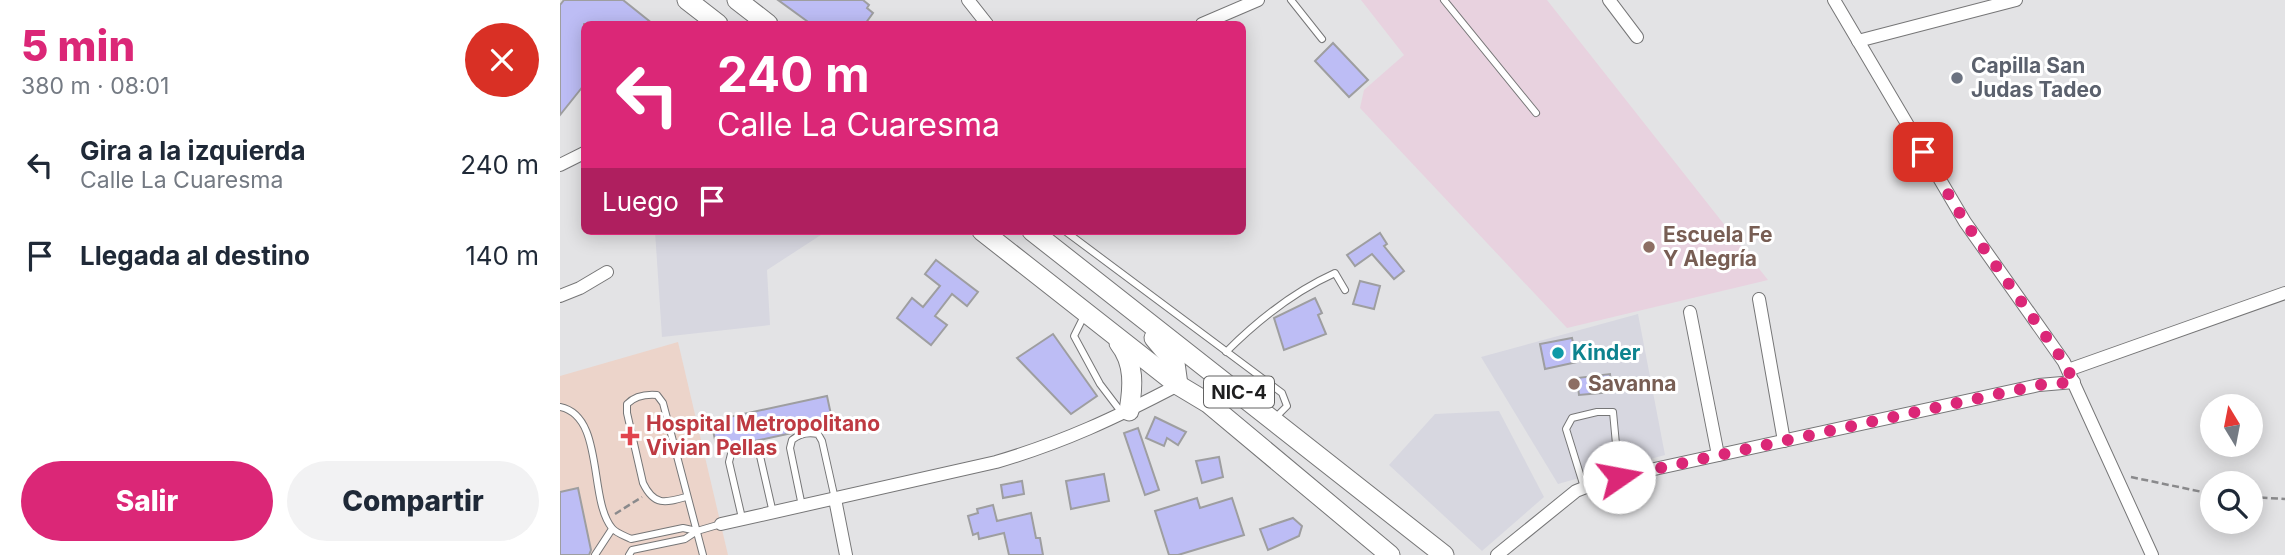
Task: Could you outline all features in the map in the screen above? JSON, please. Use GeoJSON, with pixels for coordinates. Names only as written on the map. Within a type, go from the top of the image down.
{"type":"FeatureCollection","features":[{"type":"Feature","properties":{"kind":"highway"},"geometry":{"type":"LineString","coordinates":[[687,0],[714,21]]}},
{"type":"Feature","properties":{"kind":"highway"},"geometry":{"type":"LineString","coordinates":[[737,0],[764,21]]}},
{"type":"Feature","properties":{"kind":"highway","name":"NIC-4"},"geometry":{"type":"LineString","coordinates":[[987,235],[1178,385],[1208,403],[1390,555]]}},
{"type":"Feature","properties":{"kind":"highway","name":"NIC-4"},"geometry":{"type":"LineString","coordinates":[[1037,235],[1444,555]]}},
{"type":"Feature","properties":{"kind":"highway"},"geometry":{"type":"LineString","coordinates":[[1111,294],[1175,363],[1178,385],[1199,382],[1225,391],[1258,415],[1273,419]]}},
{"type":"Feature","properties":{"kind":"highway"},"geometry":{"type":"LineString","coordinates":[[1110,331],[1126,352],[1131,367],[1133,388],[1126,413]]}},
{"type":"Feature","properties":{"kind":"highway"},"geometry":{"type":"LineString","coordinates":[[1416,531],[1422,547],[1419,555]]}},
{"type":"Feature","properties":{"kind":"street"},"geometry":{"type":"LineString","coordinates":[[968,0],[984,21]]}},
{"type":"Feature","properties":{"kind":"street"},"geometry":{"type":"LineString","coordinates":[[1209,21],[1258,0]]}},
{"type":"Feature","properties":{"kind":"street"},"geometry":{"type":"LineString","coordinates":[[1609,0],[1637,37]]}},
{"type":"Feature","properties":{"kind":"street"},"geometry":{"type":"LineString","coordinates":[[1834,0],[1965,222],[2068,370],[2152,555]]}},
{"type":"Feature","properties":{"kind":"street"},"geometry":{"type":"LineString","coordinates":[[1858,41],[2016,0]]}},
{"type":"Feature","properties":{"kind":"street"},"geometry":{"type":"LineString","coordinates":[[560,165],[581,154]]}},
{"type":"Feature","properties":{"kind":"street"},"geometry":{"type":"LineString","coordinates":[[560,296],[607,272]]}},
{"type":"Feature","properties":{"kind":"street"},"geometry":{"type":"LineString","coordinates":[[2068,370],[2285,293]]}},
{"type":"Feature","properties":{"kind":"street"},"geometry":{"type":"LineString","coordinates":[[1759,299],[1784,440]]}},
{"type":"Feature","properties":{"kind":"street"},"geometry":{"type":"LineString","coordinates":[[1690,312],[1718,455]]}},
{"type":"Feature","properties":{"kind":"street"},"geometry":{"type":"LineString","coordinates":[[1497,555],[1576,491],[1619,477],[2039,385],[2074,382]]}},
{"type":"Feature","properties":{"kind":"street"},"geometry":{"type":"LineString","coordinates":[[721,524],[1038,450],[1081,434],[1178,385]]}},
{"type":"Feature","properties":{"kind":"street"},"geometry":{"type":"LineString","coordinates":[[835,499],[846,555]]}},
{"type":"Feature","properties":{"kind":"lane"},"geometry":{"type":"LineString","coordinates":[[1291,0],[1322,39]]}},
{"type":"Feature","properties":{"kind":"lane"},"geometry":{"type":"LineString","coordinates":[[1444,0],[1536,113]]}},
{"type":"Feature","properties":{"kind":"lane"},"geometry":{"type":"LineString","coordinates":[[1070,235],[1282,393],[1287,406],[1273,419]]}},
{"type":"Feature","properties":{"kind":"lane"},"geometry":{"type":"LineString","coordinates":[[1226,352],[1266,314],[1314,282],[1335,272],[1345,290]]}},
{"type":"Feature","properties":{"kind":"lane"},"geometry":{"type":"LineString","coordinates":[[1086,313],[1074,336],[1100,384],[1126,413]]}},
{"type":"Feature","properties":{"kind":"lane"},"geometry":{"type":"LineString","coordinates":[[687,498],[663,502],[653,499],[643,484],[626,413],[627,404],[633,398],[657,396],[663,403],[703,555]]}},
{"type":"Feature","properties":{"kind":"lane"},"geometry":{"type":"LineString","coordinates":[[560,407],[567,408],[578,416],[586,429],[612,529],[631,539],[683,528],[697,531]]}},
{"type":"Feature","properties":{"kind":"lane"},"geometry":{"type":"LineString","coordinates":[[1584,488],[1566,429],[1572,418],[1597,412],[1613,412],[1619,477]]}},
{"type":"Feature","properties":{"kind":"lane"},"geometry":{"type":"LineString","coordinates":[[802,506],[790,448],[792,440],[798,435],[818,434],[835,499]]}},
{"type":"Feature","properties":{"kind":"lane"},"geometry":{"type":"LineString","coordinates":[[742,519],[729,462],[731,454],[747,447],[755,449],[760,456],[773,513]]}},
{"type":"Feature","properties":{"kind":"lane"},"geometry":{"type":"LineString","coordinates":[[631,539],[631,552],[685,539],[697,531],[721,524]]}},
{"type":"Feature","properties":{"kind":"lane"},"geometry":{"type":"LineString","coordinates":[[595,555],[612,529]]}},
{"type":"Feature","properties":{"kind":"path"},"geometry":{"type":"LineString","coordinates":[[2115,472],[2200,492]]}},
{"type":"Feature","properties":{"kind":"path"},"geometry":{"type":"LineString","coordinates":[[607,518],[634,504],[648,493]]}},
{"type":"Feature","properties":{"kind":"path"},"geometry":{"type":"LineString","coordinates":[[2263,498],[2285,499]]}},
{"type":"Feature","properties":{"kind":"shaded area"},"geometry":{"type":"Polygon","coordinates":[[[1361,0],[1547,0],[1768,280],[1567,328],[1360,108],[1364,90],[1404,55],[1361,0]]]}},
{"type":"Feature","properties":{"kind":"shaded area"},"geometry":{"type":"Polygon","coordinates":[[[655,235],[821,235],[767,270],[770,325],[662,337],[655,235]]]}},
{"type":"Feature","properties":{"kind":"shaded area","name":"Savanna"},"geometry":{"type":"Polygon","coordinates":[[[1638,314],[1665,455],[1643,461],[1641,466],[1630,470],[1622,469],[1616,463],[1607,464],[1604,471],[1558,484],[1481,357],[1638,314]]]}},
{"type":"Feature","properties":{"kind":"shaded area","name":"Hospital Metropolitano Vivian Pellas"},"geometry":{"type":"Polygon","coordinates":[[[678,342],[728,555],[560,555],[560,376],[678,342]]]}},
{"type":"Feature","properties":{"kind":"shaded area"},"geometry":{"type":"Polygon","coordinates":[[[1499,411],[1544,497],[1482,551],[1389,465],[1435,414],[1499,411]]]}},
{"type":"Feature","properties":{"kind":"building"},"geometry":{"type":"Polygon","coordinates":[[[564,0],[623,0],[649,21],[581,21],[581,89],[560,115],[560,5],[564,0]]]}},
{"type":"Feature","properties":{"kind":"building"},"geometry":{"type":"Polygon","coordinates":[[[778,0],[863,0],[873,13],[867,21],[807,21],[778,0]]]}},
{"type":"Feature","properties":{"kind":"building"},"geometry":{"type":"Polygon","coordinates":[[[1333,43],[1368,80],[1349,97],[1315,61],[1333,43]]]}},
{"type":"Feature","properties":{"kind":"building"},"geometry":{"type":"Polygon","coordinates":[[[1380,233],[1387,244],[1384,246],[1404,271],[1394,279],[1372,254],[1355,266],[1347,255],[1380,233]]]}},
{"type":"Feature","properties":{"kind":"building"},"geometry":{"type":"Polygon","coordinates":[[[936,260],[978,292],[967,306],[952,294],[935,316],[947,325],[931,345],[897,318],[912,298],[923,307],[940,286],[925,274],[936,260]]]}},
{"type":"Feature","properties":{"kind":"building"},"geometry":{"type":"Polygon","coordinates":[[[1360,281],[1380,286],[1374,309],[1353,304],[1360,281]]]}},
{"type":"Feature","properties":{"kind":"building"},"geometry":{"type":"Polygon","coordinates":[[[1315,298],[1322,313],[1318,315],[1326,334],[1284,350],[1274,318],[1315,298]]]}},
{"type":"Feature","properties":{"kind":"building"},"geometry":{"type":"Polygon","coordinates":[[[1053,334],[1097,396],[1071,414],[1017,358],[1053,334]]]}},
{"type":"Feature","properties":{"kind":"building","name":"Kinder"},"geometry":{"type":"Polygon","coordinates":[[[1572,338],[1577,362],[1545,369],[1540,344],[1572,338]]]}},
{"type":"Feature","properties":{"kind":"building"},"geometry":{"type":"Polygon","coordinates":[[[1610,374],[1612,392],[1579,395],[1577,378],[1610,374]]]}},
{"type":"Feature","properties":{"kind":"building"},"geometry":{"type":"Polygon","coordinates":[[[827,396],[833,424],[803,428],[792,433],[717,449],[711,421],[827,396]]]}},
{"type":"Feature","properties":{"kind":"building"},"geometry":{"type":"Polygon","coordinates":[[[1155,417],[1186,432],[1178,445],[1167,438],[1164,446],[1146,438],[1155,417]]]}},
{"type":"Feature","properties":{"kind":"building"},"geometry":{"type":"Polygon","coordinates":[[[1138,428],[1159,490],[1145,495],[1124,433],[1138,428]]]}},
{"type":"Feature","properties":{"kind":"building"},"geometry":{"type":"Polygon","coordinates":[[[1219,457],[1223,477],[1202,483],[1196,461],[1219,457]]]}},
{"type":"Feature","properties":{"kind":"building"},"geometry":{"type":"Polygon","coordinates":[[[1104,474],[1109,501],[1071,509],[1066,481],[1104,474]]]}},
{"type":"Feature","properties":{"kind":"building"},"geometry":{"type":"Polygon","coordinates":[[[1022,481],[1024,494],[1003,498],[1001,485],[1022,481]]]}},
{"type":"Feature","properties":{"kind":"building"},"geometry":{"type":"Polygon","coordinates":[[[578,488],[591,550],[589,555],[560,555],[560,492],[578,488]]]}},
{"type":"Feature","properties":{"kind":"building"},"geometry":{"type":"Polygon","coordinates":[[[1197,498],[1200,508],[1232,498],[1244,535],[1178,555],[1169,555],[1155,511],[1197,498]]]}},
{"type":"Feature","properties":{"kind":"building"},"geometry":{"type":"Polygon","coordinates":[[[993,505],[997,521],[1031,513],[1043,555],[1009,555],[1004,533],[979,539],[978,533],[973,535],[968,516],[978,513],[977,509],[993,505]]]}},
{"type":"Feature","properties":{"kind":"building"},"geometry":{"type":"Polygon","coordinates":[[[1293,518],[1302,526],[1299,536],[1268,550],[1260,529],[1293,518]]]}},
{"type":"Feature","properties":{"kind":"place","name":"Capilla San Judas Tadeo"},"geometry":{"type":"Point","coordinates":[1957,78]}},
{"type":"Feature","properties":{"kind":"place","name":"Escuela Fe Y Alegría"},"geometry":{"type":"Point","coordinates":[1649,247]}},
{"type":"Feature","properties":{"kind":"place","name":"Kinder"},"geometry":{"type":"Point","coordinates":[1558,353]}},
{"type":"Feature","properties":{"kind":"place","name":"Savanna"},"geometry":{"type":"Point","coordinates":[1574,384]}},
{"type":"Feature","properties":{"kind":"place","name":"Hospital Metropolitano Vivian Pellas"},"geometry":{"type":"Point","coordinates":[630,436]}},
{"type":"Feature","properties":{"kind":"route"},"geometry":{"type":"LineString","coordinates":[[1619,477],[2039,385],[2074,382],[2064,362],[1965,222],[1923,152]]}}]}
